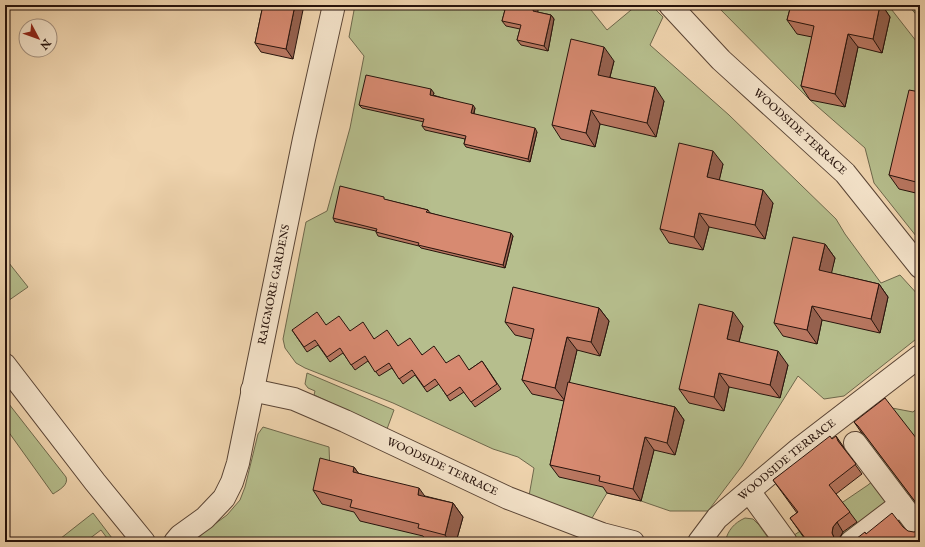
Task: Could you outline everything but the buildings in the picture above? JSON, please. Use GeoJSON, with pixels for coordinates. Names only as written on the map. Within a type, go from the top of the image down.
{"type":"FeatureCollection","features":[{"type":"Feature","properties":{"kind":"street","name":"RAIGMORE GARDENS"},"geometry":{"type":"LineString","coordinates":[[175,542],[180,536],[205,518],[224,498],[232,482],[238,463],[304,139],[334,5]]}},
{"type":"Feature","properties":{"kind":"street","name":"WOODSIDE TERRACE"},"geometry":{"type":"LineString","coordinates":[[670,5],[721,60],[845,173],[920,267]]}},
{"type":"Feature","properties":{"kind":"street","name":"WOODSIDE TERRACE"},"geometry":{"type":"LineString","coordinates":[[700,542],[717,518],[799,448],[920,356]]}},
{"type":"Feature","properties":{"kind":"street"},"geometry":{"type":"LineString","coordinates":[[5,365],[99,487],[144,542]]}},
{"type":"Feature","properties":{"kind":"street","name":"WOODSIDE TERRACE"},"geometry":{"type":"LineString","coordinates":[[252,390],[294,399],[345,421],[508,498],[602,534],[633,542]]}},
{"type":"Feature","properties":{"kind":"street"},"geometry":{"type":"LineString","coordinates":[[854,443],[920,529]]}},
{"type":"Feature","properties":{"kind":"street"},"geometry":{"type":"LineString","coordinates":[[749,491],[786,542]]}},
{"type":"Feature","properties":{"kind":"street"},"geometry":{"type":"LineString","coordinates":[[851,542],[901,504]]}},
{"type":"Feature","properties":{"kind":"green space"},"geometry":{"type":"Polygon","coordinates":[[[355,5],[587,5],[607,30],[637,5],[651,5],[663,17],[650,45],[729,115],[836,219],[845,234],[881,283],[900,275],[920,297],[920,336],[844,396],[824,399],[798,376],[742,466],[708,511],[670,511],[641,501],[607,493],[592,518],[529,496],[534,468],[518,457],[493,449],[393,403],[296,363],[285,348],[283,339],[306,222],[327,211],[350,128],[364,56],[349,37],[355,5]]]}},
{"type":"Feature","properties":{"kind":"green space"},"geometry":{"type":"Polygon","coordinates":[[[716,5],[888,5],[920,46],[920,241],[874,183],[865,148],[810,100],[716,5]]]}},
{"type":"Feature","properties":{"kind":"green space"},"geometry":{"type":"Polygon","coordinates":[[[908,5],[920,5],[920,19],[908,5]]]}},
{"type":"Feature","properties":{"kind":"green space"},"geometry":{"type":"Polygon","coordinates":[[[5,258],[28,287],[5,303],[5,258]]]}},
{"type":"Feature","properties":{"kind":"green space"},"geometry":{"type":"Polygon","coordinates":[[[307,373],[394,410],[387,429],[314,395],[315,391],[308,388],[305,384],[307,373]]]}},
{"type":"Feature","properties":{"kind":"green space"},"geometry":{"type":"Polygon","coordinates":[[[5,399],[66,477],[67,480],[65,485],[53,494],[5,427],[5,399]]]}},
{"type":"Feature","properties":{"kind":"green space"},"geometry":{"type":"Polygon","coordinates":[[[920,406],[920,542],[784,542],[868,485],[887,469],[859,433],[892,408],[913,412],[920,406]]]}},
{"type":"Feature","properties":{"kind":"green space"},"geometry":{"type":"Polygon","coordinates":[[[263,427],[329,447],[330,472],[362,514],[429,534],[428,542],[196,542],[208,529],[227,515],[240,500],[245,487],[258,434],[263,427]]]}},
{"type":"Feature","properties":{"kind":"green space"},"geometry":{"type":"Polygon","coordinates":[[[93,513],[115,542],[110,542],[101,530],[85,542],[56,542],[93,513]]]}},
{"type":"Feature","properties":{"kind":"green space"},"geometry":{"type":"Polygon","coordinates":[[[745,518],[753,519],[771,542],[725,542],[732,527],[745,518]]]}}]}
